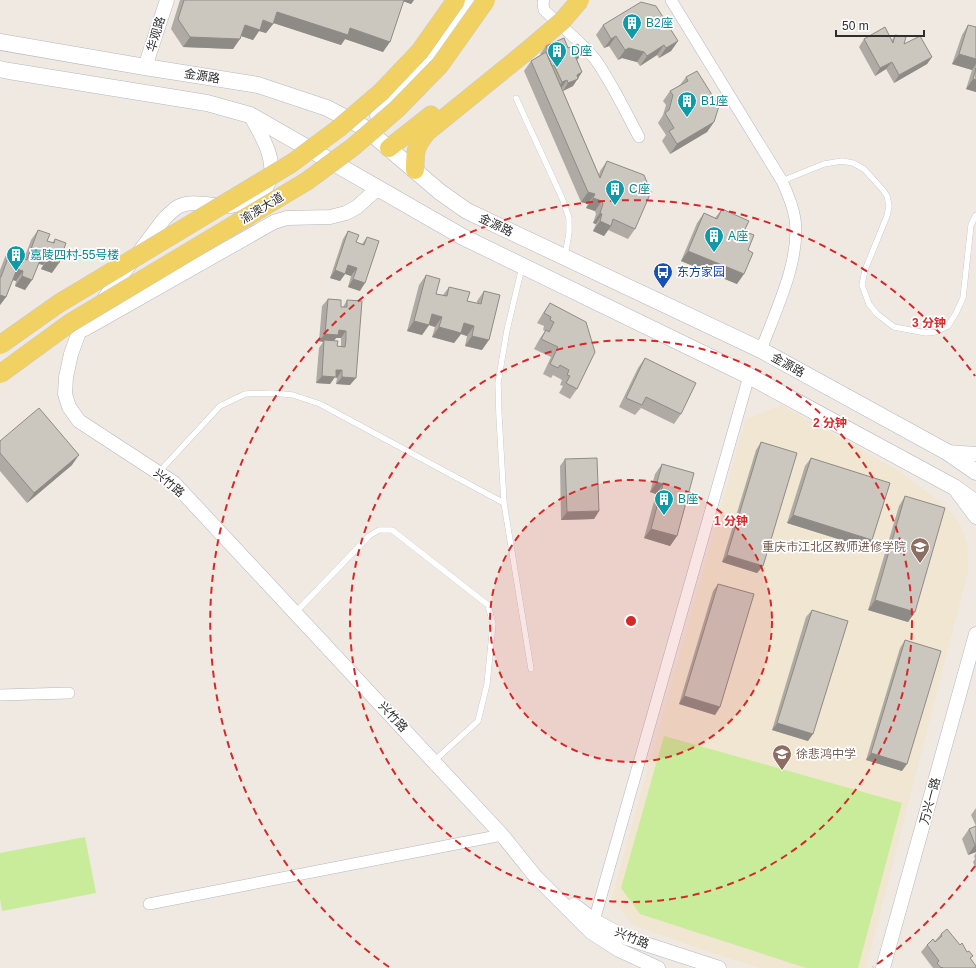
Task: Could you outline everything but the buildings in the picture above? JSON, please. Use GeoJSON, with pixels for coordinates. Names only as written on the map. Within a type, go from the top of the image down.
{"type":"FeatureCollection","features":[{"type":"Feature","properties":{"kind":"main road","name":"渝澳大道"},"geometry":{"type":"LineString","coordinates":[[0,345],[58,304],[292,163],[339,128],[381,92],[420,51],[456,0]]}},
{"type":"Feature","properties":{"kind":"main road","name":"渝澳大道"},"geometry":{"type":"LineString","coordinates":[[0,374],[70,323],[307,181],[353,147],[397,109],[440,65],[486,0]]}},
{"type":"Feature","properties":{"kind":"main road"},"geometry":{"type":"LineString","coordinates":[[415,170],[415,153],[419,143],[427,132],[519,52],[554,18],[569,0]]}},
{"type":"Feature","properties":{"kind":"main road"},"geometry":{"type":"LineString","coordinates":[[389,148],[562,21],[580,0]]}},
{"type":"Feature","properties":{"kind":"main road","name":"金源路"},"geometry":{"type":"LineString","coordinates":[[0,42],[258,85],[327,108],[365,128],[440,192],[467,211],[761,350],[947,452],[976,472]]}},
{"type":"Feature","properties":{"kind":"main road","name":"金源路"},"geometry":{"type":"LineString","coordinates":[[0,69],[207,103],[250,115],[463,237],[749,376],[954,487],[976,503]]}},
{"type":"Feature","properties":{"kind":"main road"},"geometry":{"type":"LineString","coordinates":[[463,237],[458,228],[461,219],[470,216],[486,220]]}},
{"type":"Feature","properties":{"kind":"street","name":"华观路"},"geometry":{"type":"LineString","coordinates":[[145,67],[167,0]]}},
{"type":"Feature","properties":{"kind":"street"},"geometry":{"type":"LineString","coordinates":[[365,128],[419,73],[471,0]]}},
{"type":"Feature","properties":{"kind":"street"},"geometry":{"type":"LineString","coordinates":[[544,0],[542,3],[544,10],[582,44],[606,76],[638,137]]}},
{"type":"Feature","properties":{"kind":"street"},"geometry":{"type":"LineString","coordinates":[[671,0],[782,181],[791,200],[795,220],[796,240],[794,257],[786,284],[761,350]]}},
{"type":"Feature","properties":{"kind":"street","name":"兴竹路"},"geometry":{"type":"LineString","coordinates":[[250,115],[264,140],[269,153],[272,169],[267,186],[257,197],[244,203],[230,206],[186,204],[176,208],[164,219],[79,332],[70,354],[66,377],[65,394],[69,407],[79,421],[174,483],[502,835],[535,876],[619,950],[658,968]]}},
{"type":"Feature","properties":{"kind":"street"},"geometry":{"type":"LineString","coordinates":[[79,332],[274,222],[288,218],[330,217],[346,214],[357,207],[378,188]]}},
{"type":"Feature","properties":{"kind":"street"},"geometry":{"type":"LineString","coordinates":[[593,926],[749,376]]}},
{"type":"Feature","properties":{"kind":"street"},"geometry":{"type":"LineString","coordinates":[[947,452],[976,454]]}},
{"type":"Feature","properties":{"kind":"street"},"geometry":{"type":"LineString","coordinates":[[947,452],[976,465]]}},
{"type":"Feature","properties":{"kind":"street"},"geometry":{"type":"LineString","coordinates":[[954,487],[976,517]]}},
{"type":"Feature","properties":{"kind":"street","name":"万兴一路"},"geometry":{"type":"LineString","coordinates":[[883,968],[976,634]]}},
{"type":"Feature","properties":{"kind":"street"},"geometry":{"type":"LineString","coordinates":[[0,695],[69,693]]}},
{"type":"Feature","properties":{"kind":"street"},"geometry":{"type":"LineString","coordinates":[[149,904],[502,835]]}},
{"type":"Feature","properties":{"kind":"street","name":"兴竹路"},"geometry":{"type":"LineString","coordinates":[[593,926],[719,968]]}},
{"type":"Feature","properties":{"kind":"lane"},"geometry":{"type":"LineString","coordinates":[[516,98],[569,218],[569,233],[565,258]]}},
{"type":"Feature","properties":{"kind":"lane"},"geometry":{"type":"LineString","coordinates":[[782,181],[824,164],[842,161],[853,163],[864,169],[887,196],[889,206],[865,270],[862,285],[869,304],[877,314],[894,328],[926,334],[948,326],[956,314],[962,298],[971,225],[976,214]]}},
{"type":"Feature","properties":{"kind":"lane"},"geometry":{"type":"LineString","coordinates":[[522,266],[507,330],[498,383],[504,503],[532,670]]}},
{"type":"Feature","properties":{"kind":"lane"},"geometry":{"type":"LineString","coordinates":[[159,472],[220,406],[245,394],[273,393],[293,395],[320,404],[504,503]]}},
{"type":"Feature","properties":{"kind":"lane"},"geometry":{"type":"LineString","coordinates":[[295,613],[369,536],[379,530],[392,530],[488,605],[494,624],[488,684],[478,721],[433,761]]}},
{"type":"Feature","properties":{"kind":"shaded area","name":"徐悲鸿中学"},"geometry":{"type":"Polygon","coordinates":[[[781,405],[899,471],[945,506],[962,528],[967,542],[968,571],[866,968],[761,968],[715,954],[631,924],[612,897],[745,420],[781,405]]]}},
{"type":"Feature","properties":{"kind":"green space"},"geometry":{"type":"Polygon","coordinates":[[[664,736],[902,803],[858,968],[806,968],[640,914],[621,888],[664,736]]]}},
{"type":"Feature","properties":{"kind":"green space"},"geometry":{"type":"Polygon","coordinates":[[[85,837],[96,893],[2,911],[0,899],[0,853],[85,837]]]}},
{"type":"Feature","properties":{"kind":"place","name":"B2座"},"geometry":{"type":"Point","coordinates":[632,40]}},
{"type":"Feature","properties":{"kind":"place","name":"D座"},"geometry":{"type":"Point","coordinates":[557,68]}},
{"type":"Feature","properties":{"kind":"place","name":"B1座"},"geometry":{"type":"Point","coordinates":[687,118]}},
{"type":"Feature","properties":{"kind":"place","name":"C座"},"geometry":{"type":"Point","coordinates":[615,206]}},
{"type":"Feature","properties":{"kind":"place","name":"A座"},"geometry":{"type":"Point","coordinates":[714,253]}},
{"type":"Feature","properties":{"kind":"place","name":"嘉陵四村-55号楼"},"geometry":{"type":"Point","coordinates":[16,272]}},
{"type":"Feature","properties":{"kind":"place","name":"东方家园"},"geometry":{"type":"Point","coordinates":[663,289]}},
{"type":"Feature","properties":{"kind":"place","name":"B座"},"geometry":{"type":"Point","coordinates":[664,516]}},
{"type":"Feature","properties":{"kind":"place","name":"重庆市江北区教师进修学院"},"geometry":{"type":"Point","coordinates":[920,564]}},
{"type":"Feature","properties":{"kind":"place","name":"徐悲鸿中学"},"geometry":{"type":"Point","coordinates":[782,771]}}]}
